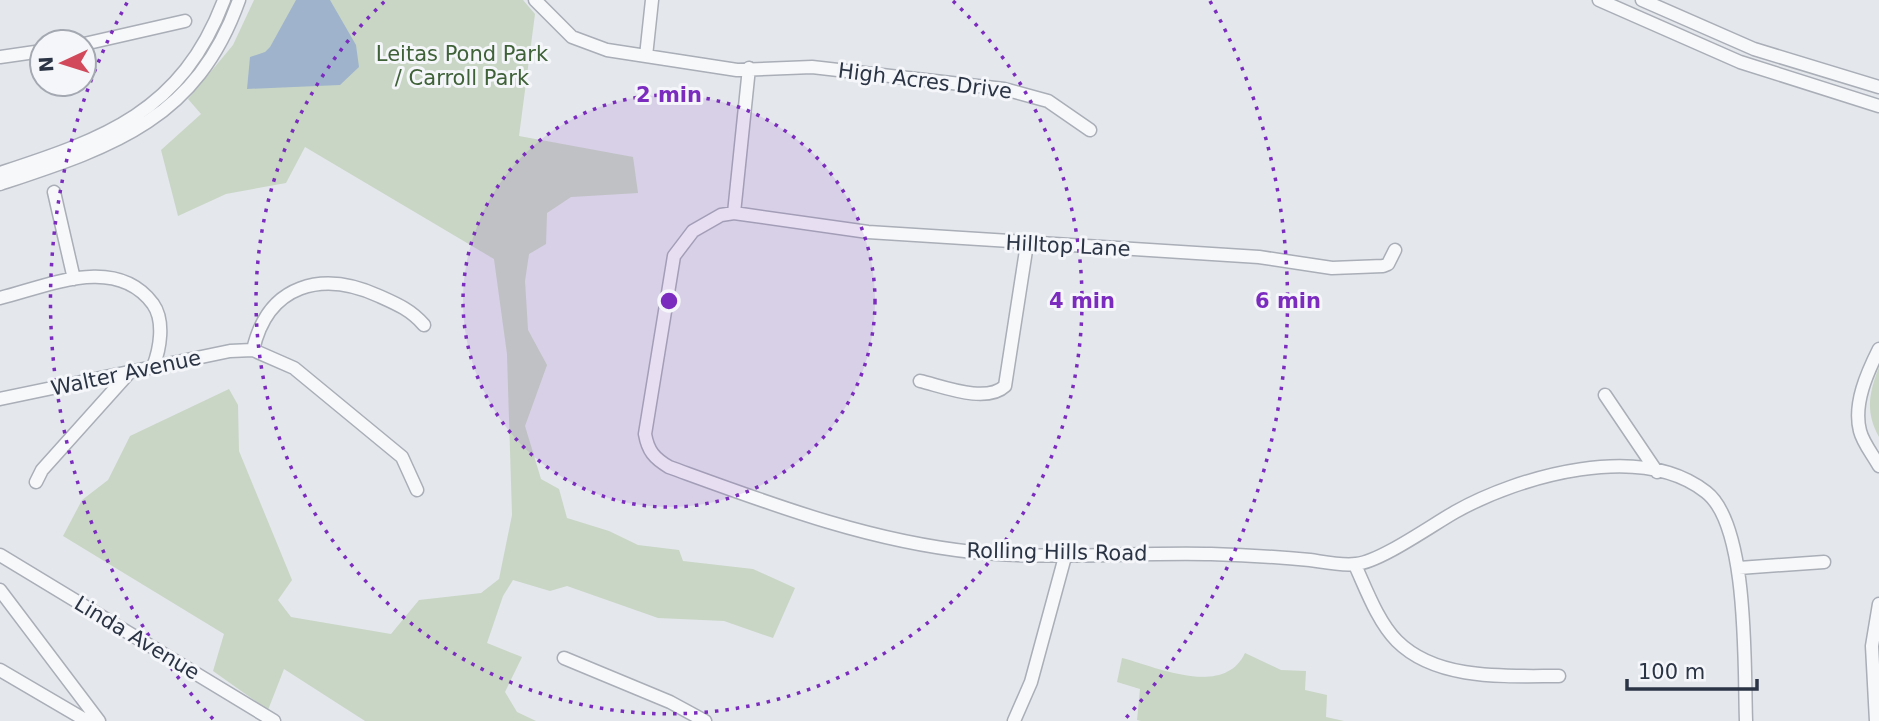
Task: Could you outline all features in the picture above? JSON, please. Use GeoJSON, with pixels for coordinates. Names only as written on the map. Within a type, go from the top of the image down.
{"type":"FeatureCollection","features":[{"type":"Feature","properties":{"kind":"street"},"geometry":{"type":"LineString","coordinates":[[0,173],[87,143],[140,114],[189,64],[210,31],[224,0]]}},
{"type":"Feature","properties":{"kind":"street"},"geometry":{"type":"LineString","coordinates":[[0,184],[96,151],[156,117],[178,97],[210,59],[239,0]]}},
{"type":"Feature","properties":{"kind":"street"},"geometry":{"type":"LineString","coordinates":[[535,0],[572,37],[607,50],[737,69],[749,68],[734,213]]}},
{"type":"Feature","properties":{"kind":"street"},"geometry":{"type":"LineString","coordinates":[[646,56],[652,0]]}},
{"type":"Feature","properties":{"kind":"street"},"geometry":{"type":"LineString","coordinates":[[1599,0],[1738,61],[1879,106]]}},
{"type":"Feature","properties":{"kind":"street"},"geometry":{"type":"LineString","coordinates":[[1642,0],[1745,45],[1879,87]]}},
{"type":"Feature","properties":{"kind":"street"},"geometry":{"type":"LineString","coordinates":[[98,41],[185,21]]}},
{"type":"Feature","properties":{"kind":"street"},"geometry":{"type":"LineString","coordinates":[[1738,61],[1745,45]]}},
{"type":"Feature","properties":{"kind":"street"},"geometry":{"type":"LineString","coordinates":[[0,58],[28,53]]}},
{"type":"Feature","properties":{"kind":"street","name":"High Acres Drive"},"geometry":{"type":"LineString","coordinates":[[749,68],[812,67],[1004,89],[1048,101],[1090,130]]}},
{"type":"Feature","properties":{"kind":"street"},"geometry":{"type":"LineString","coordinates":[[54,192],[74,279]]}},
{"type":"Feature","properties":{"kind":"street","name":"Hilltop Lane"},"geometry":{"type":"LineString","coordinates":[[734,213],[820,227],[1027,244],[1259,257],[1332,268],[1383,266],[1388,264],[1395,250]]}},
{"type":"Feature","properties":{"kind":"street","name":"Rolling Hills Road"},"geometry":{"type":"LineString","coordinates":[[734,213],[722,215],[693,232],[674,256],[645,434],[648,448],[654,458],[669,467],[754,498],[880,536],[971,552],[1214,554],[1355,565],[1393,548],[1459,510],[1511,487],[1600,466],[1625,466],[1657,472],[1696,485],[1716,501],[1730,528],[1739,568],[1746,721]]}},
{"type":"Feature","properties":{"kind":"street"},"geometry":{"type":"LineString","coordinates":[[920,381],[980,393],[994,393],[1004,386],[1027,244]]}},
{"type":"Feature","properties":{"kind":"street"},"geometry":{"type":"LineString","coordinates":[[0,298],[74,279],[112,276],[147,296],[156,308],[159,322],[158,355],[153,367]]}},
{"type":"Feature","properties":{"kind":"street"},"geometry":{"type":"LineString","coordinates":[[417,490],[402,457],[384,441],[294,368],[253,350],[261,326],[277,303],[304,286],[320,282],[341,282],[359,287],[412,312],[424,325]]}},
{"type":"Feature","properties":{"kind":"street"},"geometry":{"type":"LineString","coordinates":[[1879,349],[1860,401],[1859,421],[1860,431],[1879,466]]}},
{"type":"Feature","properties":{"kind":"street","name":"Walter Avenue"},"geometry":{"type":"LineString","coordinates":[[0,399],[230,351],[253,350]]}},
{"type":"Feature","properties":{"kind":"street"},"geometry":{"type":"LineString","coordinates":[[36,482],[42,470],[130,372]]}},
{"type":"Feature","properties":{"kind":"street"},"geometry":{"type":"LineString","coordinates":[[1605,395],[1657,472]]}},
{"type":"Feature","properties":{"kind":"street"},"geometry":{"type":"LineString","coordinates":[[1014,721],[1031,682],[1066,554]]}},
{"type":"Feature","properties":{"kind":"street","name":"Linda Avenue"},"geometry":{"type":"LineString","coordinates":[[0,555],[274,721]]}},
{"type":"Feature","properties":{"kind":"street"},"geometry":{"type":"LineString","coordinates":[[1739,568],[1824,562]]}},
{"type":"Feature","properties":{"kind":"street"},"geometry":{"type":"LineString","coordinates":[[1355,565],[1389,631],[1405,647],[1425,659],[1464,671],[1559,676]]}},
{"type":"Feature","properties":{"kind":"street"},"geometry":{"type":"LineString","coordinates":[[0,590],[99,721]]}},
{"type":"Feature","properties":{"kind":"street"},"geometry":{"type":"LineString","coordinates":[[1876,721],[1872,646],[1879,604]]}},
{"type":"Feature","properties":{"kind":"street"},"geometry":{"type":"LineString","coordinates":[[564,658],[670,702],[705,721]]}},
{"type":"Feature","properties":{"kind":"street"},"geometry":{"type":"LineString","coordinates":[[0,670],[87,721]]}},
{"type":"Feature","properties":{"kind":"green space","name":"Leitas Pond Park / Carroll Park"},"geometry":{"type":"Polygon","coordinates":[[[254,0],[523,0],[535,14],[519,136],[633,157],[638,193],[571,197],[547,213],[546,244],[529,254],[525,281],[528,330],[547,365],[525,426],[541,479],[559,489],[567,518],[609,531],[638,545],[679,550],[683,561],[753,569],[795,588],[773,638],[724,621],[658,618],[567,586],[550,591],[513,580],[503,596],[487,643],[522,657],[505,692],[517,712],[536,721],[365,721],[284,669],[268,710],[213,671],[224,634],[63,536],[82,500],[108,480],[130,436],[229,389],[238,405],[239,451],[292,580],[278,600],[291,617],[391,634],[419,600],[481,593],[499,579],[512,515],[507,354],[494,259],[305,147],[286,183],[226,194],[178,216],[161,150],[201,114],[188,99],[233,45],[254,0]]]}},
{"type":"Feature","properties":{"kind":"green space"},"geometry":{"type":"Polygon","coordinates":[[[1879,367],[1879,437],[1872,419],[1870,402],[1879,367]]]}},
{"type":"Feature","properties":{"kind":"green space"},"geometry":{"type":"Polygon","coordinates":[[[1245,653],[1281,670],[1306,671],[1305,690],[1327,695],[1326,717],[1344,721],[1141,721],[1137,720],[1140,689],[1117,682],[1122,658],[1171,672],[1206,677],[1222,674],[1235,667],[1245,653]]]}},
{"type":"Feature","properties":{"kind":"water"},"geometry":{"type":"Polygon","coordinates":[[[296,0],[330,0],[356,45],[359,67],[340,85],[247,89],[250,57],[265,52],[270,47],[296,0]]]}}]}
